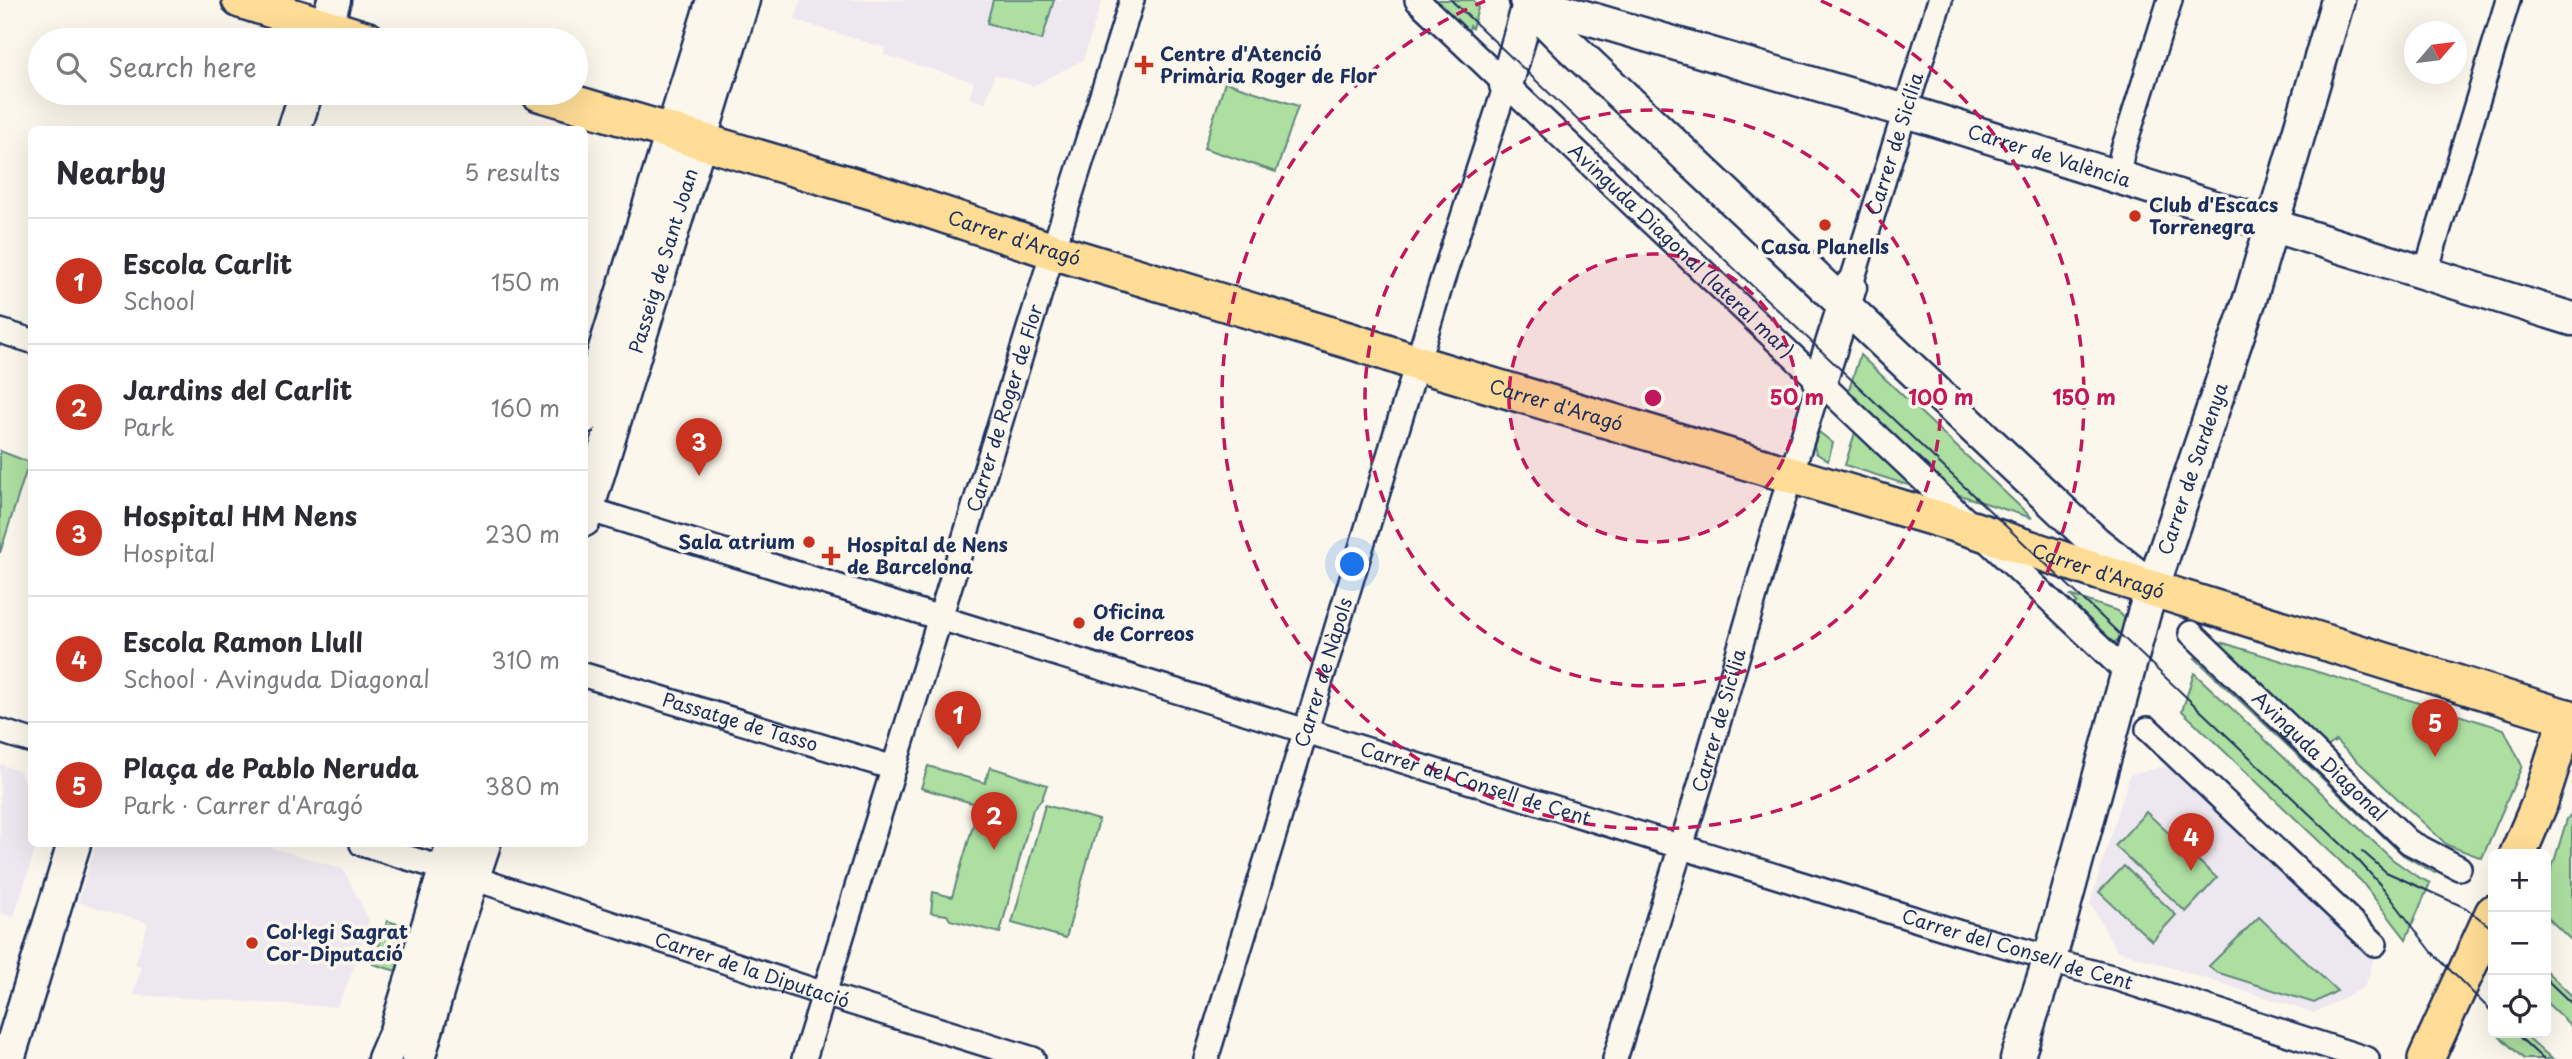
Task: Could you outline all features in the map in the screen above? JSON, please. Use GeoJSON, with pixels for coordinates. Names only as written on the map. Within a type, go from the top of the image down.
{"type":"FeatureCollection","features":[{"type":"Feature","properties":{"kind":"main road"},"geometry":{"type":"LineString","coordinates":[[240,0],[327,23]]}},
{"type":"Feature","properties":{"kind":"main road","name":"Carrer d'Aragó"},"geometry":{"type":"LineString","coordinates":[[580,105],[878,193],[1053,251],[1417,363],[1976,530],[2152,588],[2570,713]]}},
{"type":"Feature","properties":{"kind":"main road"},"geometry":{"type":"LineString","coordinates":[[2520,849],[2544,792],[2570,713]]}},
{"type":"Feature","properties":{"kind":"main road"},"geometry":{"type":"LineString","coordinates":[[2426,1059],[2488,924]]}},
{"type":"Feature","properties":{"kind":"street","name":"Passeig de Sant Joan"},"geometry":{"type":"LineString","coordinates":[[588,505],[667,247],[713,0]]}},
{"type":"Feature","properties":{"kind":"street","name":"Passeig de Sant Joan"},"geometry":{"type":"LineString","coordinates":[[588,406],[686,137],[743,0]]}},
{"type":"Feature","properties":{"kind":"street","name":"Carrer de Roger de Flor"},"geometry":{"type":"LineString","coordinates":[[804,1059],[1132,0]]}},
{"type":"Feature","properties":{"kind":"street","name":"Avinguda Diagonal (lateral mar)"},"geometry":{"type":"LineString","coordinates":[[1417,0],[1976,530]]}},
{"type":"Feature","properties":{"kind":"street"},"geometry":{"type":"LineString","coordinates":[[1506,85],[1529,0]]}},
{"type":"Feature","properties":{"kind":"street"},"geometry":{"type":"LineString","coordinates":[[1529,0],[1541,17],[1570,46],[1847,295],[2095,542],[2152,588]]}},
{"type":"Feature","properties":{"kind":"street","name":"Carrer de València"},"geometry":{"type":"LineString","coordinates":[[1529,0],[1906,111],[2572,319]]}},
{"type":"Feature","properties":{"kind":"street","name":"Carrer de Sicília"},"geometry":{"type":"LineString","coordinates":[[1847,295],[1940,0]]}},
{"type":"Feature","properties":{"kind":"street"},"geometry":{"type":"LineString","coordinates":[[2118,177],[2122,153],[2171,0]]}},
{"type":"Feature","properties":{"kind":"street","name":"Carrer de Sardenya"},"geometry":{"type":"LineString","coordinates":[[2017,1059],[2050,958],[2126,672],[2273,225],[2338,0]]}},
{"type":"Feature","properties":{"kind":"street"},"geometry":{"type":"LineString","coordinates":[[2423,272],[2430,258],[2508,0]]}},
{"type":"Feature","properties":{"kind":"street","name":"Carrer de Nàpols"},"geometry":{"type":"LineString","coordinates":[[1206,1059],[1417,363],[1506,85]]}},
{"type":"Feature","properties":{"kind":"street"},"geometry":{"type":"LineString","coordinates":[[295,126],[302,105]]}},
{"type":"Feature","properties":{"kind":"street"},"geometry":{"type":"LineString","coordinates":[[1820,382],[1847,295]]}},
{"type":"Feature","properties":{"kind":"street"},"geometry":{"type":"LineString","coordinates":[[0,331],[28,340]]}},
{"type":"Feature","properties":{"kind":"street","name":"Carrer de Sicília"},"geometry":{"type":"LineString","coordinates":[[1615,1059],[1820,382]]}},
{"type":"Feature","properties":{"kind":"street","name":"Carrer del Consell de Cent"},"geometry":{"type":"LineString","coordinates":[[588,513],[941,617],[2050,958],[2061,964],[2115,978],[2367,1059]]}},
{"type":"Feature","properties":{"kind":"street"},"geometry":{"type":"LineString","coordinates":[[1976,530],[2126,672]]}},
{"type":"Feature","properties":{"kind":"street","name":"Avinguda Diagonal"},"geometry":{"type":"LineString","coordinates":[[2191,633],[2409,842],[2459,867]]}},
{"type":"Feature","properties":{"kind":"street","name":"Passatge de Tasso"},"geometry":{"type":"LineString","coordinates":[[588,676],[894,768]]}},
{"type":"Feature","properties":{"kind":"street"},"geometry":{"type":"LineString","coordinates":[[2148,729],[2375,944]]}},
{"type":"Feature","properties":{"kind":"street"},"geometry":{"type":"LineString","coordinates":[[0,731],[28,740]]}},
{"type":"Feature","properties":{"kind":"street"},"geometry":{"type":"LineString","coordinates":[[8,1059],[73,847]]}},
{"type":"Feature","properties":{"kind":"street","name":"Carrer de la Diputació"},"geometry":{"type":"LineString","coordinates":[[376,847],[457,864],[824,994],[1033,1059]]}},
{"type":"Feature","properties":{"kind":"street"},"geometry":{"type":"LineString","coordinates":[[384,1059],[457,864],[480,847]]}},
{"type":"Feature","properties":{"kind":"street"},"geometry":{"type":"LineString","coordinates":[[418,1059],[457,864]]}},
{"type":"Feature","properties":{"kind":"shaded area"},"geometry":{"type":"Polygon","coordinates":[[[801,0],[1102,0],[1083,60],[1033,86],[995,74],[985,103],[969,98],[974,82],[884,55],[885,48],[795,20],[801,0]]]}},
{"type":"Feature","properties":{"kind":"shaded area"},"geometry":{"type":"Polygon","coordinates":[[[0,764],[20,771],[28,792],[28,847],[36,847],[14,917],[0,913],[0,764]]]}},
{"type":"Feature","properties":{"kind":"shaded area"},"geometry":{"type":"Polygon","coordinates":[[[2171,765],[2374,958],[2365,987],[2314,1013],[2116,950],[2090,903],[2130,775],[2171,765]]]}},
{"type":"Feature","properties":{"kind":"shaded area","name":"Col·legi Sagrat Cor-Diputació"},"geometry":{"type":"Polygon","coordinates":[[[95,847],[270,847],[343,869],[369,920],[356,964],[337,1007],[133,995],[141,967],[135,965],[148,923],[78,902],[95,847]]]}},
{"type":"Feature","properties":{"kind":"green space"},"geometry":{"type":"Polygon","coordinates":[[[993,0],[1054,0],[1042,40],[987,23],[993,0]]]}},
{"type":"Feature","properties":{"kind":"green space"},"geometry":{"type":"Polygon","coordinates":[[[1430,0],[1473,0],[1479,5],[1467,35],[1430,0]]]}},
{"type":"Feature","properties":{"kind":"green space"},"geometry":{"type":"Polygon","coordinates":[[[1225,82],[1298,106],[1276,172],[1204,148],[1225,82]]]}},
{"type":"Feature","properties":{"kind":"green space"},"geometry":{"type":"Polygon","coordinates":[[[1860,355],[2032,518],[1947,491],[1847,396],[1860,355]]]}},
{"type":"Feature","properties":{"kind":"green space"},"geometry":{"type":"Polygon","coordinates":[[[1857,426],[1914,487],[1845,465],[1857,426]]]}},
{"type":"Feature","properties":{"kind":"green space"},"geometry":{"type":"Polygon","coordinates":[[[1819,432],[1833,443],[1828,461],[1816,453],[1814,446],[1819,432]]]}},
{"type":"Feature","properties":{"kind":"green space"},"geometry":{"type":"Polygon","coordinates":[[[0,451],[28,462],[28,465],[0,553],[0,451]]]}},
{"type":"Feature","properties":{"kind":"green space"},"geometry":{"type":"Polygon","coordinates":[[[2070,595],[2117,611],[2129,622],[2122,645],[2117,640],[2111,647],[2071,608],[2077,602],[2070,595]]]}},
{"type":"Feature","properties":{"kind":"green space"},"geometry":{"type":"Polygon","coordinates":[[[2217,641],[2504,729],[2522,766],[2482,858],[2447,845],[2336,741],[2324,749],[2216,644],[2217,641]]]}},
{"type":"Feature","properties":{"kind":"green space"},"geometry":{"type":"Polygon","coordinates":[[[2203,656],[2438,866],[2435,873],[2403,855],[2195,658],[2203,656]]]}},
{"type":"Feature","properties":{"kind":"green space"},"geometry":{"type":"Polygon","coordinates":[[[2194,673],[2392,859],[2430,883],[2406,939],[2361,881],[2182,711],[2194,673]]]}},
{"type":"Feature","properties":{"kind":"green space"},"geometry":{"type":"Polygon","coordinates":[[[928,766],[985,783],[990,767],[1047,785],[1042,799],[1033,809],[1000,933],[950,920],[947,915],[931,913],[933,892],[952,897],[979,805],[921,788],[928,766]]]}},
{"type":"Feature","properties":{"kind":"green space"},"geometry":{"type":"Polygon","coordinates":[[[1045,805],[1099,820],[1066,938],[1012,923],[1045,805]]]}},
{"type":"Feature","properties":{"kind":"green space"},"geometry":{"type":"Polygon","coordinates":[[[2146,812],[2217,878],[2186,912],[2115,846],[2146,812]]]}},
{"type":"Feature","properties":{"kind":"green space"},"geometry":{"type":"Polygon","coordinates":[[[2572,813],[2572,941],[2551,921],[2551,872],[2567,819],[2572,813]]]}},
{"type":"Feature","properties":{"kind":"green space"},"geometry":{"type":"Polygon","coordinates":[[[2124,866],[2176,915],[2152,941],[2099,892],[2124,866]]]}},
{"type":"Feature","properties":{"kind":"green space"},"geometry":{"type":"Polygon","coordinates":[[[2259,917],[2337,991],[2314,1003],[2216,972],[2209,966],[2259,917]]]}},
{"type":"Feature","properties":{"kind":"green space"},"geometry":{"type":"Polygon","coordinates":[[[387,921],[409,927],[396,971],[373,964],[387,921]]]}},
{"type":"Feature","properties":{"kind":"green space"},"geometry":{"type":"Polygon","coordinates":[[[2551,976],[2572,996],[2572,1027],[2551,1007],[2551,976]]]}},
{"type":"Feature","properties":{"kind":"green space"},"geometry":{"type":"Polygon","coordinates":[[[2501,1038],[2529,1038],[2552,1059],[2524,1059],[2501,1038]]]}},
{"type":"Feature","properties":{"kind":"tram line"},"geometry":{"type":"LineString","coordinates":[[1451,0],[2358,860],[2432,952],[2488,1008]]}},
{"type":"Feature","properties":{"kind":"tram line"},"geometry":{"type":"LineString","coordinates":[[2362,851],[2386,872],[2466,908],[2488,925]]}},
{"type":"Feature","properties":{"kind":"tram line"},"geometry":{"type":"LineString","coordinates":[[2551,984],[2572,1004]]}},
{"type":"Feature","properties":{"kind":"tram line"},"geometry":{"type":"LineString","coordinates":[[2520,1038],[2543,1059]]}},
{"type":"Feature","properties":{"kind":"place","name":"Centre d'Atenció Primària Roger de Flor"},"geometry":{"type":"Point","coordinates":[1144,65]}},
{"type":"Feature","properties":{"kind":"place","name":"Club d'Escacs Torrenegra"},"geometry":{"type":"Point","coordinates":[2135,216]}},
{"type":"Feature","properties":{"kind":"place","name":"Casa Planells"},"geometry":{"type":"Point","coordinates":[1825,225]}},
{"type":"Feature","properties":{"kind":"place","name":"Hospital HM Nens"},"geometry":{"type":"Point","coordinates":[699,476]}},
{"type":"Feature","properties":{"kind":"place","name":"Sala atrium"},"geometry":{"type":"Point","coordinates":[809,542]}},
{"type":"Feature","properties":{"kind":"place","name":"Hospital de Nens de Barcelona"},"geometry":{"type":"Point","coordinates":[831,556]}},
{"type":"Feature","properties":{"kind":"place","name":"Oficina de Correos"},"geometry":{"type":"Point","coordinates":[1079,623]}},
{"type":"Feature","properties":{"kind":"place","name":"Escola Carlit"},"geometry":{"type":"Point","coordinates":[958,749]}},
{"type":"Feature","properties":{"kind":"place","name":"Plaça de Pablo Neruda"},"geometry":{"type":"Point","coordinates":[2435,757]}},
{"type":"Feature","properties":{"kind":"place","name":"Jardins del Carlit"},"geometry":{"type":"Point","coordinates":[994,850]}},
{"type":"Feature","properties":{"kind":"place","name":"Escola Ramon Llull"},"geometry":{"type":"Point","coordinates":[2191,871]}},
{"type":"Feature","properties":{"kind":"place","name":"Col·legi Sagrat Cor-Diputació"},"geometry":{"type":"Point","coordinates":[252,943]}}]}
